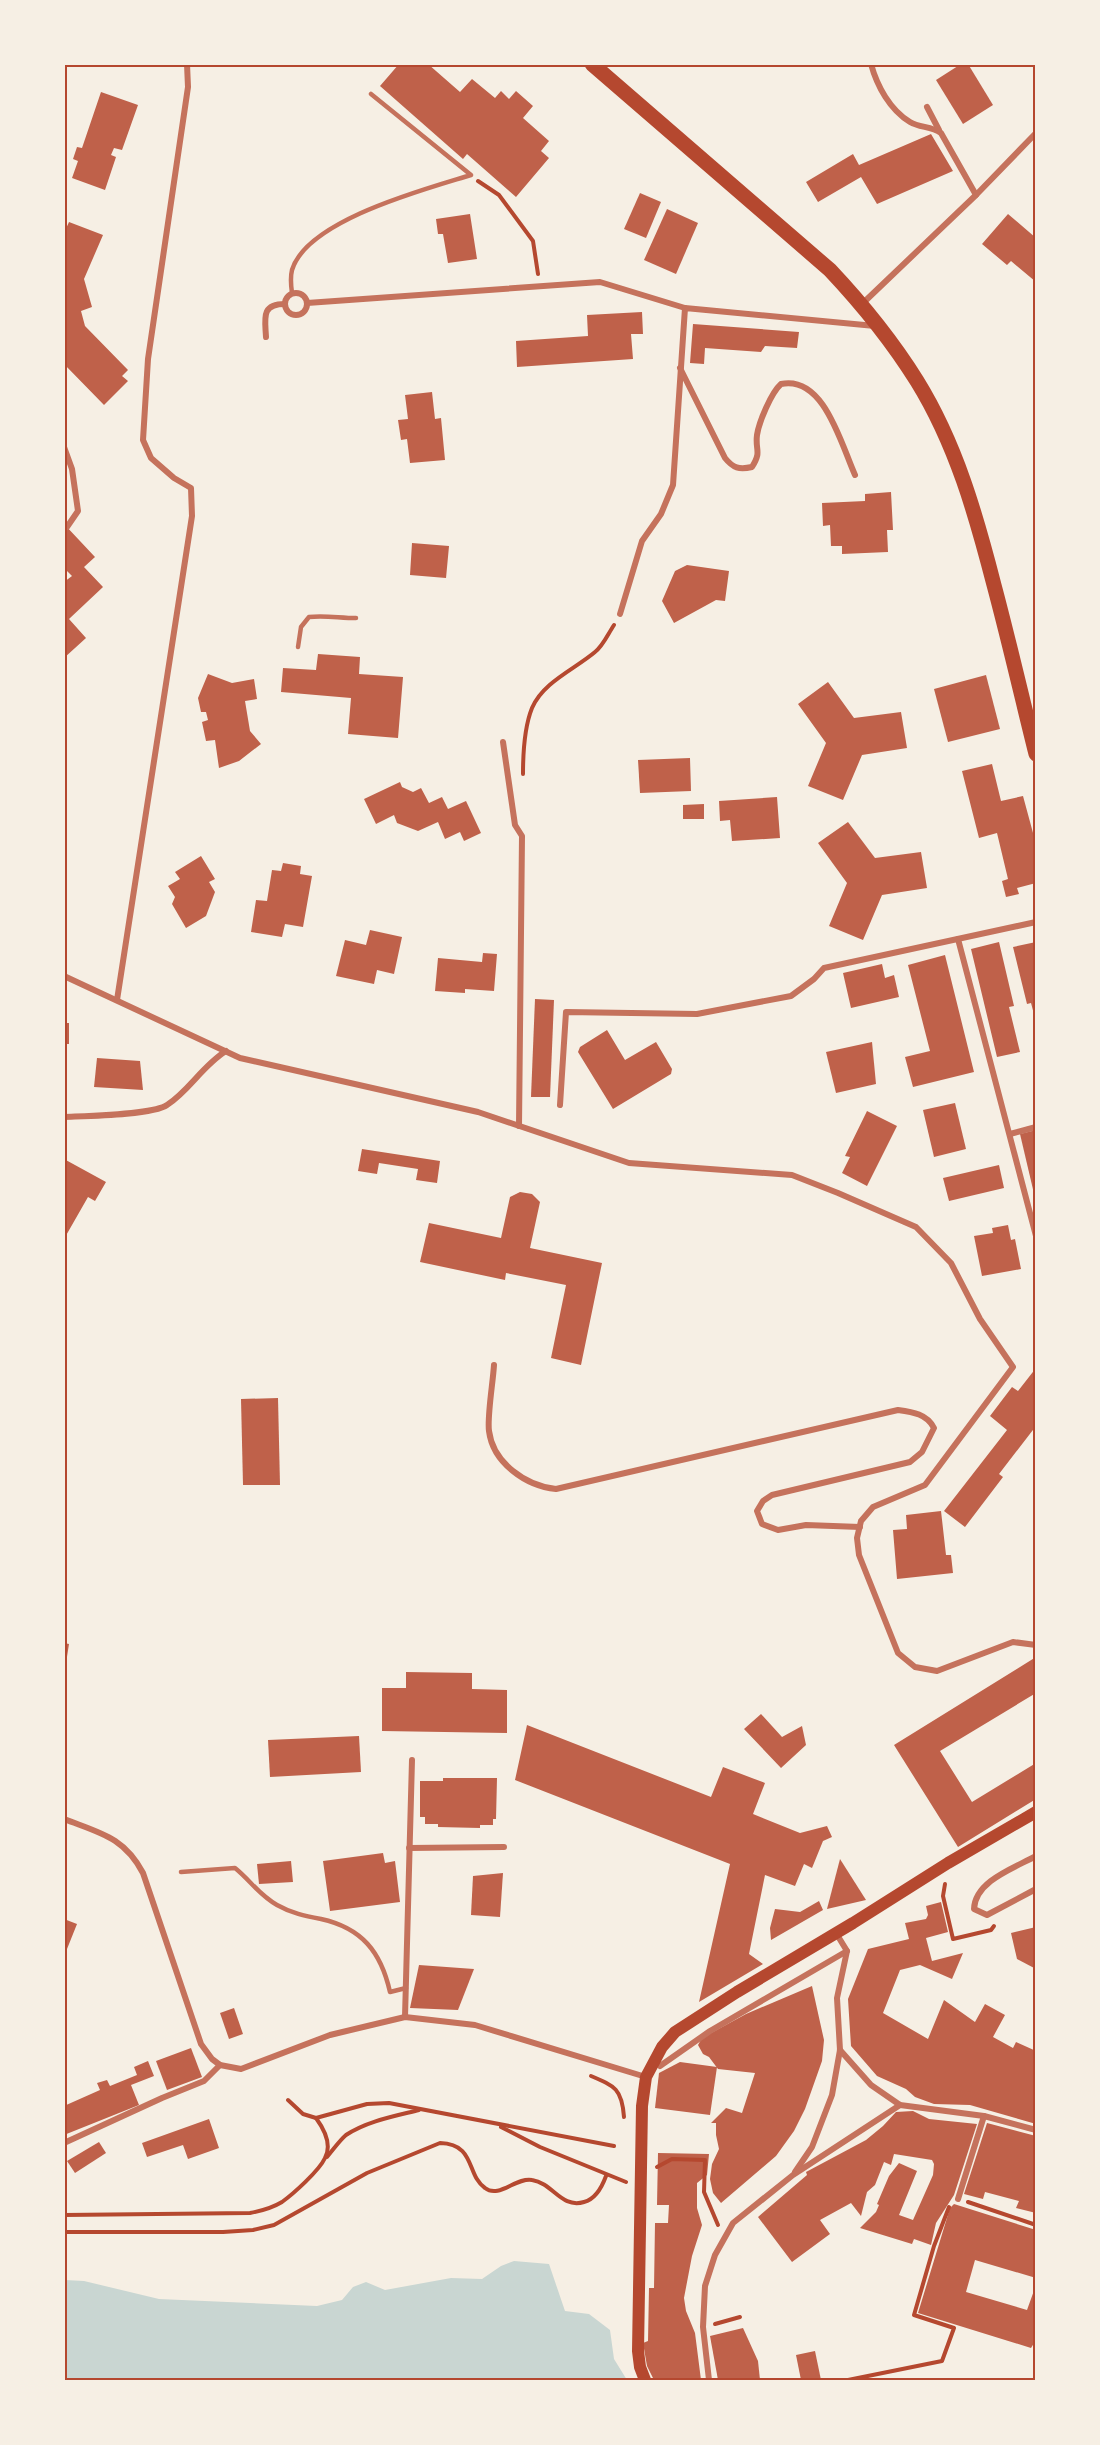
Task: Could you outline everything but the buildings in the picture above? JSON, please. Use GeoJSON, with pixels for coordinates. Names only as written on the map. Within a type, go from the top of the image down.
{"type":"FeatureCollection","features":[{"type":"Feature","properties":{"kind":"main road"},"geometry":{"type":"LineString","coordinates":[[592,64],[830,270],[862,304],[917,382],[947,440],[968,490],[994,585],[1035,754]]}},
{"type":"Feature","properties":{"kind":"main road"},"geometry":{"type":"LineString","coordinates":[[645,2380],[639,2367],[638,2351],[642,2106],[646,2077],[662,2047],[675,2032],[737,1992],[1035,1812]]}},
{"type":"Feature","properties":{"kind":"street"},"geometry":{"type":"LineString","coordinates":[[117,1000],[192,516],[191,488],[174,478],[151,458],[143,440],[148,359],[188,87],[187,64]]}},
{"type":"Feature","properties":{"kind":"street"},"geometry":{"type":"LineString","coordinates":[[871,64],[880,89],[896,110],[911,123],[934,128],[941,133]]}},
{"type":"Feature","properties":{"kind":"street"},"geometry":{"type":"LineString","coordinates":[[927,107],[976,195]]}},
{"type":"Feature","properties":{"kind":"street"},"geometry":{"type":"LineString","coordinates":[[862,304],[976,195],[1035,133]]}},
{"type":"Feature","properties":{"kind":"street"},"geometry":{"type":"LineString","coordinates":[[307,303],[600,282],[685,308],[879,326]]}},
{"type":"Feature","properties":{"kind":"street"},"geometry":{"type":"LineString","coordinates":[[292,293],[301,294],[307,303],[304,311],[297,314],[289,312],[285,304],[292,293]]}},
{"type":"Feature","properties":{"kind":"street"},"geometry":{"type":"LineString","coordinates":[[266,337],[265,316],[269,308],[275,304],[285,304]]}},
{"type":"Feature","properties":{"kind":"street"},"geometry":{"type":"LineString","coordinates":[[620,614],[642,541],[661,514],[673,485],[685,308]]}},
{"type":"Feature","properties":{"kind":"street"},"geometry":{"type":"LineString","coordinates":[[680,367],[725,458],[732,466],[742,470],[752,467],[759,456],[757,436],[771,397],[781,384],[789,382],[809,389],[823,402],[855,475]]}},
{"type":"Feature","properties":{"kind":"street"},"geometry":{"type":"LineString","coordinates":[[64,447],[72,469],[78,511],[68,527]]}},
{"type":"Feature","properties":{"kind":"street"},"geometry":{"type":"LineString","coordinates":[[503,742],[515,825],[522,836],[519,1126]]}},
{"type":"Feature","properties":{"kind":"street"},"geometry":{"type":"LineString","coordinates":[[560,1105],[566,1012],[697,1014],[791,996],[814,979],[824,968],[1035,922]]}},
{"type":"Feature","properties":{"kind":"street"},"geometry":{"type":"LineString","coordinates":[[958,939],[1035,1236]]}},
{"type":"Feature","properties":{"kind":"street"},"geometry":{"type":"LineString","coordinates":[[64,976],[240,1058],[478,1112],[629,1163],[792,1175],[916,1227],[951,1263],[980,1319],[1013,1367],[925,1485],[873,1507],[861,1521],[857,1538],[858,1555],[898,1653],[915,1667],[937,1671],[1013,1642],[1035,1645]]}},
{"type":"Feature","properties":{"kind":"street"},"geometry":{"type":"LineString","coordinates":[[64,1117],[166,1107],[213,1059],[226,1052]]}},
{"type":"Feature","properties":{"kind":"street"},"geometry":{"type":"LineString","coordinates":[[1010,1134],[1035,1127]]}},
{"type":"Feature","properties":{"kind":"street"},"geometry":{"type":"LineString","coordinates":[[494,1365],[489,1431],[496,1450],[507,1467],[543,1488],[556,1489],[898,1410],[911,1411],[924,1416],[934,1428],[922,1452],[910,1462],[772,1495],[762,1501],[757,1511],[762,1524],[778,1530],[806,1525],[860,1527]]}},
{"type":"Feature","properties":{"kind":"street"},"geometry":{"type":"LineString","coordinates":[[405,2017],[412,1760]]}},
{"type":"Feature","properties":{"kind":"street"},"geometry":{"type":"LineString","coordinates":[[64,1819],[112,1838],[135,1857],[143,1873],[201,2044],[212,2059],[220,2065],[241,2068],[330,2035],[405,2017],[475,2025],[646,2077]]}},
{"type":"Feature","properties":{"kind":"street"},"geometry":{"type":"LineString","coordinates":[[410,1848],[504,1846]]}},
{"type":"Feature","properties":{"kind":"street"},"geometry":{"type":"LineString","coordinates":[[1035,1856],[987,1884],[975,1899],[974,1909],[987,1915],[1035,1890]]}},
{"type":"Feature","properties":{"kind":"street"},"geometry":{"type":"LineString","coordinates":[[793,2175],[812,2147],[832,2095],[840,2049],[837,1998],[847,1951],[836,1933]]}},
{"type":"Feature","properties":{"kind":"street"},"geometry":{"type":"LineString","coordinates":[[660,2066],[710,2031],[847,1951]]}},
{"type":"Feature","properties":{"kind":"street"},"geometry":{"type":"LineString","coordinates":[[840,2049],[871,2085],[900,2104],[984,2116],[1035,2130]]}},
{"type":"Feature","properties":{"kind":"street"},"geometry":{"type":"LineString","coordinates":[[64,2144],[204,2081],[220,2065]]}},
{"type":"Feature","properties":{"kind":"street"},"geometry":{"type":"LineString","coordinates":[[709,2380],[703,2327],[705,2286],[715,2255],[733,2223],[793,2175],[900,2104]]}},
{"type":"Feature","properties":{"kind":"street"},"geometry":{"type":"LineString","coordinates":[[958,2199],[984,2116]]}},
{"type":"Feature","properties":{"kind":"lane"},"geometry":{"type":"LineString","coordinates":[[371,94],[471,175]]}},
{"type":"Feature","properties":{"kind":"lane"},"geometry":{"type":"LineString","coordinates":[[292,293],[290,281],[294,266],[309,245],[321,236],[375,206],[471,175]]}},
{"type":"Feature","properties":{"kind":"lane"},"geometry":{"type":"LineString","coordinates":[[298,647],[301,627],[309,617],[321,615],[336,619],[356,618]]}},
{"type":"Feature","properties":{"kind":"lane"},"geometry":{"type":"LineString","coordinates":[[181,1872],[235,1868],[248,1878],[263,1896],[277,1905],[292,1912],[339,1924],[365,1939],[382,1968],[390,1992],[406,1988]]}},
{"type":"Feature","properties":{"kind":"path"},"geometry":{"type":"LineString","coordinates":[[471,175],[499,195],[532,240],[540,287]]}},
{"type":"Feature","properties":{"kind":"path"},"geometry":{"type":"LineString","coordinates":[[523,783],[523,751],[533,707],[542,694],[557,680],[597,651],[620,614]]}},
{"type":"Feature","properties":{"kind":"path"},"geometry":{"type":"LineString","coordinates":[[587,2075],[609,2083],[618,2091],[622,2100],[624,2124]]}},
{"type":"Feature","properties":{"kind":"path"},"geometry":{"type":"LineString","coordinates":[[288,2100],[303,2114],[316,2118],[367,2104],[389,2103],[614,2146]]}},
{"type":"Feature","properties":{"kind":"path"},"geometry":{"type":"LineString","coordinates":[[64,2216],[264,2211],[282,2202],[315,2171],[345,2136],[361,2127],[391,2116],[421,2110]]}},
{"type":"Feature","properties":{"kind":"path"},"geometry":{"type":"LineString","coordinates":[[316,2118],[325,2133],[326,2157]]}},
{"type":"Feature","properties":{"kind":"path"},"geometry":{"type":"LineString","coordinates":[[496,2124],[540,2147],[606,2176],[632,2183]]}},
{"type":"Feature","properties":{"kind":"path"},"geometry":{"type":"LineString","coordinates":[[64,2232],[223,2232],[264,2228],[281,2221],[367,2173],[440,2143],[451,2143],[469,2157],[479,2182],[486,2190],[495,2192],[522,2179],[532,2180],[549,2187],[565,2202],[576,2205],[589,2201],[597,2194],[606,2176]]}},
{"type":"Feature","properties":{"kind":"path"},"geometry":{"type":"LineString","coordinates":[[656,2176],[657,2167],[672,2159],[705,2160],[704,2192],[725,2236]]}},
{"type":"Feature","properties":{"kind":"path"},"geometry":{"type":"LineString","coordinates":[[848,2380],[942,2361],[954,2328],[914,2315],[947,2210],[958,2199],[1035,2226]]}},
{"type":"Feature","properties":{"kind":"path"},"geometry":{"type":"LineString","coordinates":[[717,2323],[740,2317]]}},
{"type":"Feature","properties":{"kind":"shaded area"},"geometry":{"type":"Polygon","coordinates":[[[514,2261],[549,2264],[565,2311],[589,2314],[610,2330],[614,2359],[627,2380],[65,2380],[65,2280],[84,2281],[159,2299],[317,2306],[342,2300],[353,2287],[366,2282],[385,2290],[451,2278],[482,2279],[501,2266],[514,2261]]]}}]}
